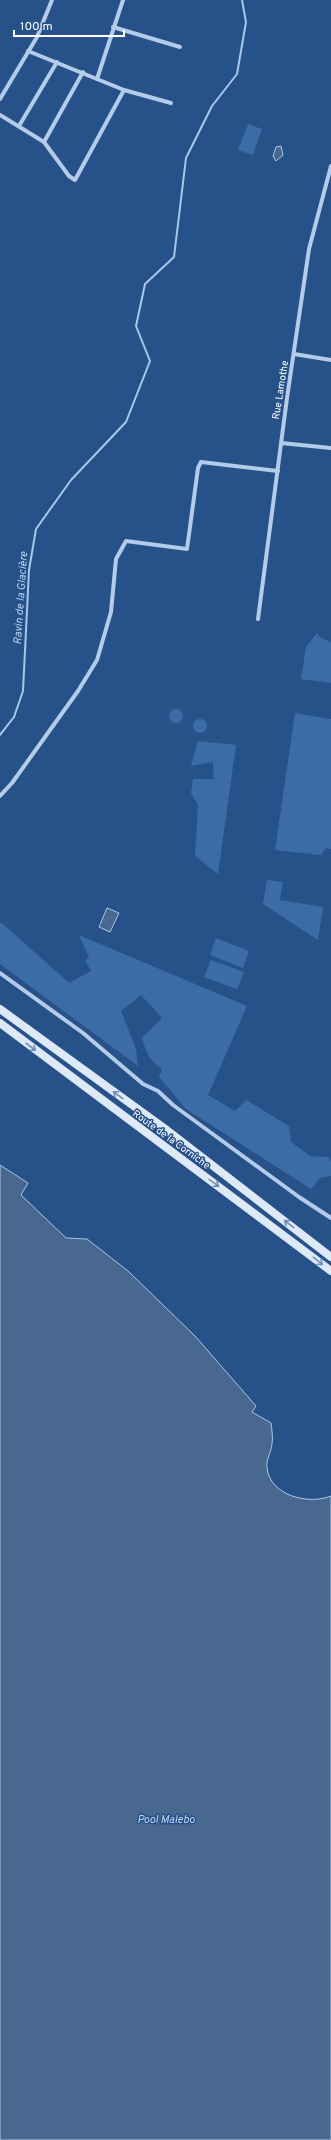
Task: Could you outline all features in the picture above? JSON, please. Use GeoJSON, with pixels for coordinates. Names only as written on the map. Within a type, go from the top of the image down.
{"type":"FeatureCollection","features":[{"type":"Feature","properties":{"kind":"main road","name":"Route de la Corniche"},"geometry":{"type":"LineString","coordinates":[[0,1009],[164,1128],[331,1257]]}},
{"type":"Feature","properties":{"kind":"main road","name":"Route de la Corniche"},"geometry":{"type":"LineString","coordinates":[[0,1023],[331,1271]]}},
{"type":"Feature","properties":{"kind":"street"},"geometry":{"type":"LineString","coordinates":[[0,99],[37,37],[52,0]]}},
{"type":"Feature","properties":{"kind":"street"},"geometry":{"type":"LineString","coordinates":[[97,79],[123,0]]}},
{"type":"Feature","properties":{"kind":"street"},"geometry":{"type":"LineString","coordinates":[[113,27],[180,47]]}},
{"type":"Feature","properties":{"kind":"street"},"geometry":{"type":"LineString","coordinates":[[28,51],[83,72],[124,90],[171,103]]}},
{"type":"Feature","properties":{"kind":"street"},"geometry":{"type":"LineString","coordinates":[[19,126],[56,62]]}},
{"type":"Feature","properties":{"kind":"street"},"geometry":{"type":"LineString","coordinates":[[44,142],[83,72]]}},
{"type":"Feature","properties":{"kind":"street"},"geometry":{"type":"LineString","coordinates":[[0,115],[44,142],[69,176],[75,180],[124,90]]}},
{"type":"Feature","properties":{"kind":"street","name":"Rue Lamothe"},"geometry":{"type":"LineString","coordinates":[[258,619],[309,248],[331,166]]}},
{"type":"Feature","properties":{"kind":"street"},"geometry":{"type":"LineString","coordinates":[[294,354],[331,360]]}},
{"type":"Feature","properties":{"kind":"street"},"geometry":{"type":"LineString","coordinates":[[281,443],[331,448]]}},
{"type":"Feature","properties":{"kind":"street"},"geometry":{"type":"LineString","coordinates":[[0,796],[12,783],[60,716],[97,660],[111,612],[116,559],[126,541],[187,548],[198,468],[202,462],[278,471]]}},
{"type":"Feature","properties":{"kind":"street"},"geometry":{"type":"LineString","coordinates":[[0,973],[83,1033],[143,1084],[158,1091],[173,1105],[299,1197],[331,1218]]}},
{"type":"Feature","properties":{"kind":"shaded area"},"geometry":{"type":"Polygon","coordinates":[[[248,124],[262,129],[253,155],[238,150],[248,124]]]}},
{"type":"Feature","properties":{"kind":"shaded area"},"geometry":{"type":"Polygon","coordinates":[[[317,633],[321,638],[331,642],[331,683],[301,679],[306,647],[317,633]]]}},
{"type":"Feature","properties":{"kind":"shaded area"},"geometry":{"type":"Polygon","coordinates":[[[176,709],[181,711],[183,716],[181,721],[176,723],[171,721],[169,716],[171,711],[176,709]]]}},
{"type":"Feature","properties":{"kind":"shaded area"},"geometry":{"type":"Polygon","coordinates":[[[295,713],[331,719],[331,849],[326,848],[321,855],[275,850],[295,713]]]}},
{"type":"Feature","properties":{"kind":"shaded area"},"geometry":{"type":"Polygon","coordinates":[[[200,719],[205,721],[207,726],[205,731],[200,733],[195,731],[193,726],[195,721],[200,719]]]}},
{"type":"Feature","properties":{"kind":"shaded area"},"geometry":{"type":"Polygon","coordinates":[[[198,741],[236,745],[218,874],[195,856],[198,805],[191,793],[193,779],[214,779],[213,762],[191,766],[198,741]]]}},
{"type":"Feature","properties":{"kind":"shaded area"},"geometry":{"type":"Polygon","coordinates":[[[267,880],[283,882],[280,900],[323,907],[318,940],[263,904],[267,880]]]}},
{"type":"Feature","properties":{"kind":"shaded area"},"geometry":{"type":"Polygon","coordinates":[[[0,923],[2,923],[69,983],[91,971],[85,960],[89,958],[79,935],[247,1006],[208,1095],[235,1111],[246,1100],[289,1126],[291,1142],[310,1156],[327,1157],[331,1161],[331,1176],[320,1178],[311,1189],[186,1109],[159,1077],[162,1069],[154,1063],[145,1048],[142,1038],[162,1018],[141,995],[121,1011],[136,1049],[138,1066],[0,964],[0,923]]]}},
{"type":"Feature","properties":{"kind":"shaded area"},"geometry":{"type":"Polygon","coordinates":[[[216,938],[249,951],[243,968],[210,955],[216,938]]]}},
{"type":"Feature","properties":{"kind":"shaded area"},"geometry":{"type":"Polygon","coordinates":[[[211,960],[244,972],[237,989],[204,977],[211,960]]]}},
{"type":"Feature","properties":{"kind":"water"},"geometry":{"type":"Polygon","coordinates":[[[281,146],[283,155],[276,161],[273,156],[276,147],[281,146]]]}},
{"type":"Feature","properties":{"kind":"water"},"geometry":{"type":"Polygon","coordinates":[[[107,908],[119,913],[110,932],[99,927],[107,908]]]}},
{"type":"Feature","properties":{"kind":"water","name":"Pool Malebo"},"geometry":{"type":"Polygon","coordinates":[[[0,1165],[28,1183],[21,1195],[66,1238],[87,1239],[128,1271],[195,1336],[256,1406],[252,1412],[271,1423],[272,1442],[267,1468],[270,1478],[275,1485],[283,1492],[302,1498],[322,1499],[331,1496],[331,2140],[0,2140],[0,1165]]]}},
{"type":"Feature","properties":{"kind":"waterway","name":"Ravin de la Glacière"},"geometry":{"type":"LineString","coordinates":[[0,735],[14,717],[23,691],[29,570],[36,529],[71,480],[126,422],[150,361],[136,326],[145,284],[174,257],[186,158],[212,106],[237,74],[246,22],[242,0]]}}]}
